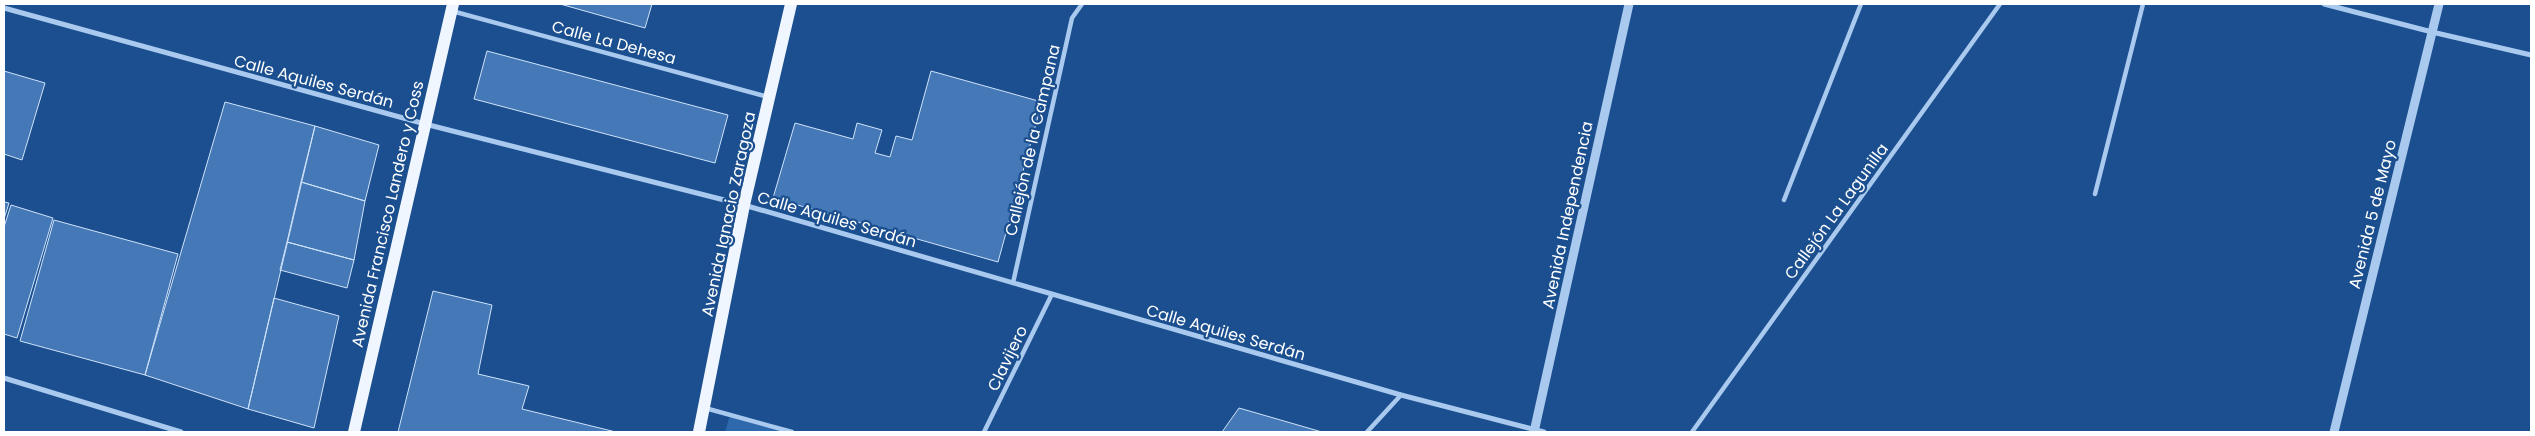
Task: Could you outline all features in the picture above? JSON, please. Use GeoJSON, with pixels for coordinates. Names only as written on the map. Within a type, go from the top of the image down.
{"type":"FeatureCollection","features":[{"type":"Feature","properties":{"kind":"main road","name":"Avenida Ignacio Zaragoza"},"geometry":{"type":"LineString","coordinates":[[699,432],[744,205],[791,4]]}},
{"type":"Feature","properties":{"kind":"main road","name":"Avenida Francisco Landero y Coss"},"geometry":{"type":"LineString","coordinates":[[354,432],[452,7]]}},
{"type":"Feature","properties":{"kind":"street","name":"Callejón de la Campana"},"geometry":{"type":"LineString","coordinates":[[1013,283],[1072,18],[1082,4]]}},
{"type":"Feature","properties":{"kind":"street","name":"Avenida Independencia"},"geometry":{"type":"LineString","coordinates":[[1538,431],[1629,4]]}},
{"type":"Feature","properties":{"kind":"street"},"geometry":{"type":"LineString","coordinates":[[1784,200],[1861,4]]}},
{"type":"Feature","properties":{"kind":"street","name":"Callejón La Lagunilla"},"geometry":{"type":"LineString","coordinates":[[1692,432],[2000,4]]}},
{"type":"Feature","properties":{"kind":"street"},"geometry":{"type":"LineString","coordinates":[[2095,194],[2143,4]]}},
{"type":"Feature","properties":{"kind":"street"},"geometry":{"type":"LineString","coordinates":[[2324,4],[2531,55]]}},
{"type":"Feature","properties":{"kind":"street","name":"Avenida 5 de Mayo"},"geometry":{"type":"LineString","coordinates":[[2334,432],[2439,4]]}},
{"type":"Feature","properties":{"kind":"street","name":"Calle La Dehesa"},"geometry":{"type":"LineString","coordinates":[[452,7],[769,97]]}},
{"type":"Feature","properties":{"kind":"street","name":"Calle Aquiles Serdán"},"geometry":{"type":"LineString","coordinates":[[4,8],[425,124],[744,205],[1401,395],[1538,431]]}},
{"type":"Feature","properties":{"kind":"street","name":"Clavijero"},"geometry":{"type":"LineString","coordinates":[[984,432],[1052,294]]}},
{"type":"Feature","properties":{"kind":"street"},"geometry":{"type":"LineString","coordinates":[[4,378],[180,432]]}},
{"type":"Feature","properties":{"kind":"street"},"geometry":{"type":"LineString","coordinates":[[1367,432],[1401,395]]}},
{"type":"Feature","properties":{"kind":"street"},"geometry":{"type":"LineString","coordinates":[[705,408],[792,432]]}},
{"type":"Feature","properties":{"kind":"shaded area"},"geometry":{"type":"Polygon","coordinates":[[[730,415],[792,432],[725,432],[730,415]]]}},
{"type":"Feature","properties":{"kind":"building"},"geometry":{"type":"Polygon","coordinates":[[[560,4],[652,4],[645,28],[560,4]]]}},
{"type":"Feature","properties":{"kind":"building"},"geometry":{"type":"Polygon","coordinates":[[[487,51],[728,115],[715,163],[474,99],[487,51]]]}},
{"type":"Feature","properties":{"kind":"building"},"geometry":{"type":"Polygon","coordinates":[[[4,71],[45,83],[22,160],[4,154],[4,71]]]}},
{"type":"Feature","properties":{"kind":"building"},"geometry":{"type":"Polygon","coordinates":[[[931,71],[1042,102],[998,262],[773,198],[795,123],[853,139],[857,123],[882,130],[875,153],[890,157],[896,136],[912,140],[931,71]]]}},
{"type":"Feature","properties":{"kind":"building"},"geometry":{"type":"Polygon","coordinates":[[[225,102],[315,126],[248,409],[145,375],[225,102]]]}},
{"type":"Feature","properties":{"kind":"building"},"geometry":{"type":"Polygon","coordinates":[[[315,126],[379,145],[365,201],[301,182],[315,126]]]}},
{"type":"Feature","properties":{"kind":"building"},"geometry":{"type":"Polygon","coordinates":[[[301,182],[365,201],[354,260],[287,242],[301,182]]]}},
{"type":"Feature","properties":{"kind":"building"},"geometry":{"type":"Polygon","coordinates":[[[4,202],[9,203],[4,219],[4,202]]]}},
{"type":"Feature","properties":{"kind":"building"},"geometry":{"type":"Polygon","coordinates":[[[11,205],[53,218],[17,338],[4,334],[4,227],[11,205]]]}},
{"type":"Feature","properties":{"kind":"building"},"geometry":{"type":"Polygon","coordinates":[[[54,220],[178,254],[145,375],[20,341],[54,220]]]}},
{"type":"Feature","properties":{"kind":"building"},"geometry":{"type":"Polygon","coordinates":[[[287,242],[354,260],[347,288],[280,270],[287,242]]]}},
{"type":"Feature","properties":{"kind":"building"},"geometry":{"type":"Polygon","coordinates":[[[433,291],[492,305],[478,374],[529,386],[522,409],[616,432],[398,432],[433,291]]]}},
{"type":"Feature","properties":{"kind":"building"},"geometry":{"type":"Polygon","coordinates":[[[274,298],[339,316],[314,428],[248,409],[274,298]]]}},
{"type":"Feature","properties":{"kind":"building"},"geometry":{"type":"Polygon","coordinates":[[[1239,408],[1322,432],[1222,432],[1239,408]]]}}]}
